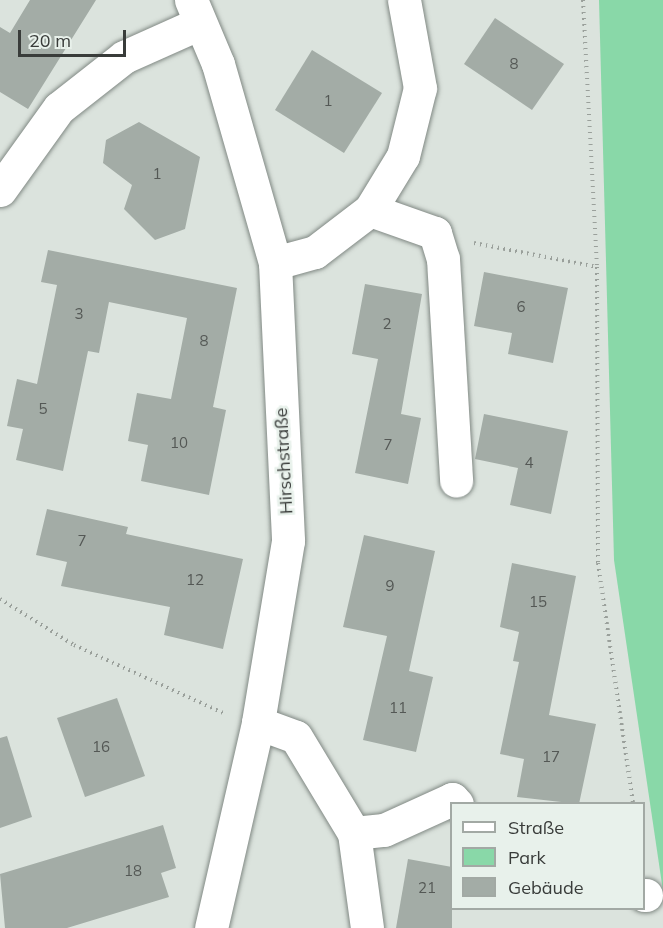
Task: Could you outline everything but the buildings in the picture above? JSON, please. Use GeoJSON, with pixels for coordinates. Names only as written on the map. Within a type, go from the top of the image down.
{"type":"FeatureCollection","features":[{"type":"Feature","properties":{"kind":"street"},"geometry":{"type":"LineString","coordinates":[[275,263],[315,252],[370,210],[403,156],[420,88],[404,0]]}},
{"type":"Feature","properties":{"kind":"street"},"geometry":{"type":"LineString","coordinates":[[0,190],[59,108],[124,57],[196,12]]}},
{"type":"Feature","properties":{"kind":"street","name":"Hirschstraße"},"geometry":{"type":"LineString","coordinates":[[196,12],[218,64],[275,263],[288,541],[258,723],[211,928]]}},
{"type":"Feature","properties":{"kind":"street"},"geometry":{"type":"LineString","coordinates":[[370,210],[435,233],[443,259],[456,481]]}},
{"type":"Feature","properties":{"kind":"street"},"geometry":{"type":"LineString","coordinates":[[258,723],[296,737],[354,833],[367,928]]}},
{"type":"Feature","properties":{"kind":"street"},"geometry":{"type":"LineString","coordinates":[[354,833],[384,830],[452,799],[455,802]]}},
{"type":"Feature","properties":{"kind":"path"},"geometry":{"type":"LineString","coordinates":[[584,0],[597,267],[598,563],[633,802]]}},
{"type":"Feature","properties":{"kind":"path"},"geometry":{"type":"LineString","coordinates":[[474,243],[597,267]]}},
{"type":"Feature","properties":{"kind":"path"},"geometry":{"type":"LineString","coordinates":[[0,599],[74,645],[258,723]]}},
{"type":"Feature","properties":{"kind":"green space"},"geometry":{"type":"Polygon","coordinates":[[[599,0],[663,0],[663,891],[614,560],[599,0]]]}}]}
